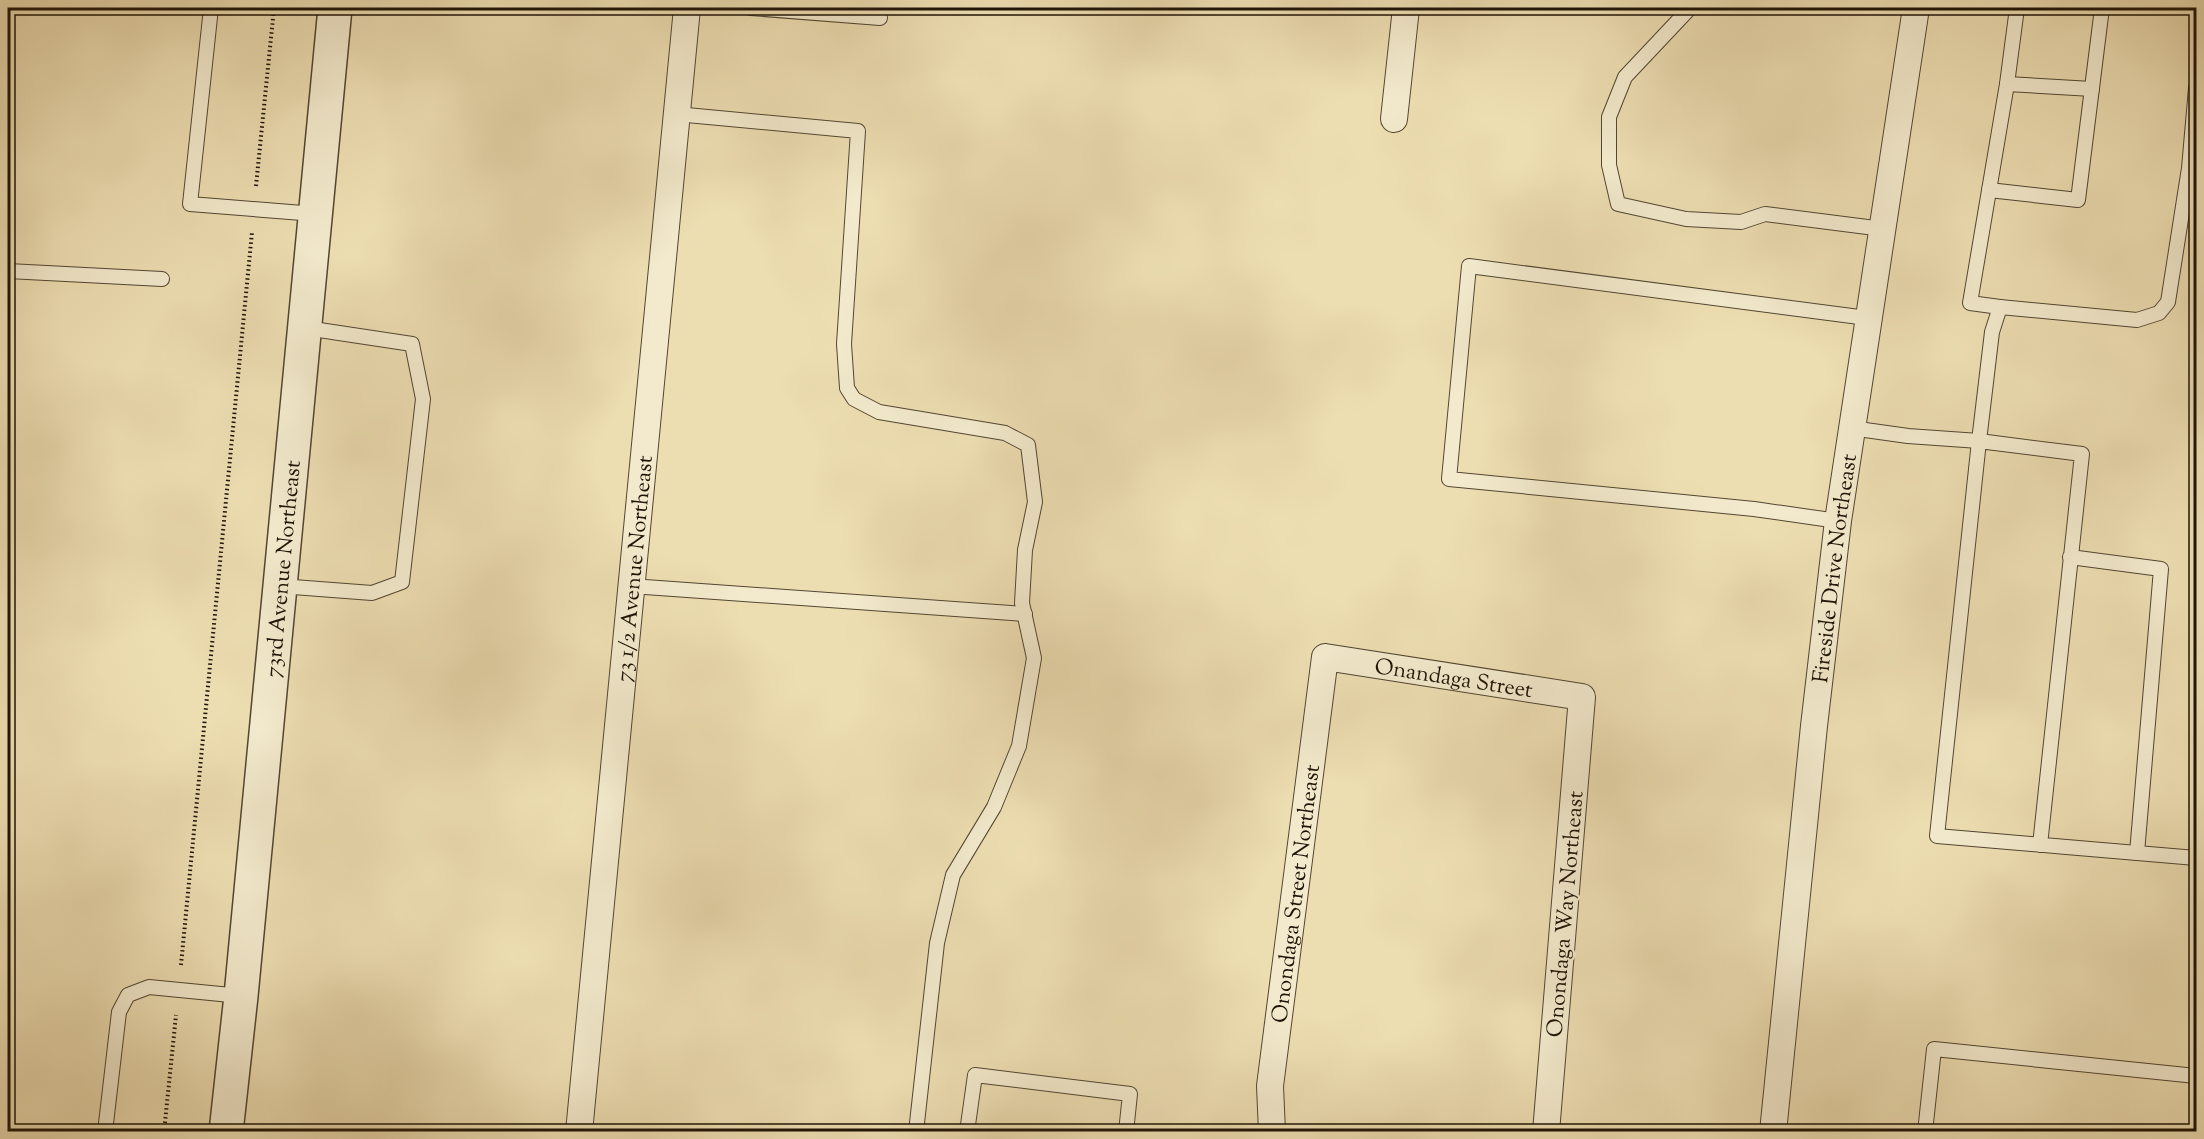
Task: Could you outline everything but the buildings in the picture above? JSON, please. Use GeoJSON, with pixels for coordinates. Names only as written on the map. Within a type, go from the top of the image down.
{"type":"FeatureCollection","features":[{"type":"Feature","properties":{"kind":"street","name":"73rd Avenue Northeast"},"geometry":{"type":"LineString","coordinates":[[226,1131],[306,328],[335,8]]}},
{"type":"Feature","properties":{"kind":"street","name":"73 1/2 Avenue Northeast"},"geometry":{"type":"LineString","coordinates":[[579,1131],[687,8]]}},
{"type":"Feature","properties":{"kind":"street"},"geometry":{"type":"LineString","coordinates":[[1394,119],[1406,8]]}},
{"type":"Feature","properties":{"kind":"street","name":"Fireside Drive Northeast"},"geometry":{"type":"LineString","coordinates":[[1773,1131],[1814,726],[1838,521],[1916,8]]}},
{"type":"Feature","properties":{"kind":"street","name":"Onandaga Street"},"geometry":{"type":"LineString","coordinates":[[1325,657],[1582,697]]}},
{"type":"Feature","properties":{"kind":"street","name":"Onondaga Street Northeast"},"geometry":{"type":"LineString","coordinates":[[1272,1131],[1270,1086],[1325,657]]}},
{"type":"Feature","properties":{"kind":"street","name":"Onondaga Way Northeast"},"geometry":{"type":"LineString","coordinates":[[1546,1131],[1582,697]]}},
{"type":"Feature","properties":{"kind":"lane"},"geometry":{"type":"LineString","coordinates":[[211,8],[190,204],[315,214]]}},
{"type":"Feature","properties":{"kind":"lane"},"geometry":{"type":"LineString","coordinates":[[751,8],[880,18]]}},
{"type":"Feature","properties":{"kind":"lane"},"geometry":{"type":"LineString","coordinates":[[1690,8],[1625,77],[1609,117],[1609,165],[1618,204],[1686,219],[1741,222],[1765,214],[1883,229]]}},
{"type":"Feature","properties":{"kind":"lane"},"geometry":{"type":"LineString","coordinates":[[2017,8],[2007,84],[1970,303],[2137,320],[2159,313],[2168,302],[2189,168],[2196,88]]}},
{"type":"Feature","properties":{"kind":"lane"},"geometry":{"type":"LineString","coordinates":[[1989,190],[2078,200],[2102,8]]}},
{"type":"Feature","properties":{"kind":"lane"},"geometry":{"type":"LineString","coordinates":[[2007,84],[2092,89]]}},
{"type":"Feature","properties":{"kind":"lane"},"geometry":{"type":"LineString","coordinates":[[676,114],[858,131],[844,344],[847,388],[854,399],[879,412],[1005,433],[1028,445],[1035,502],[1025,550],[1022,603],[1034,658],[1019,746],[994,807],[953,875],[937,943],[916,1131]]}},
{"type":"Feature","properties":{"kind":"lane"},"geometry":{"type":"LineString","coordinates":[[1838,521],[1754,509],[1449,479],[1469,266],[1868,318]]}},
{"type":"Feature","properties":{"kind":"lane"},"geometry":{"type":"LineString","coordinates":[[8,271],[162,279]]}},
{"type":"Feature","properties":{"kind":"lane"},"geometry":{"type":"LineString","coordinates":[[2000,307],[1992,333],[1979,441],[1937,836],[2196,858]]}},
{"type":"Feature","properties":{"kind":"lane"},"geometry":{"type":"LineString","coordinates":[[280,586],[372,593],[402,582],[423,399],[412,344],[306,328]]}},
{"type":"Feature","properties":{"kind":"lane"},"geometry":{"type":"LineString","coordinates":[[1851,428],[2082,454],[2040,845]]}},
{"type":"Feature","properties":{"kind":"lane"},"geometry":{"type":"LineString","coordinates":[[2070,556],[2161,568],[2137,853]]}},
{"type":"Feature","properties":{"kind":"lane"},"geometry":{"type":"LineString","coordinates":[[631,586],[1025,614]]}},
{"type":"Feature","properties":{"kind":"lane"},"geometry":{"type":"LineString","coordinates":[[105,1131],[119,1012],[128,994],[149,987],[241,996]]}},
{"type":"Feature","properties":{"kind":"lane"},"geometry":{"type":"LineString","coordinates":[[1925,1131],[1934,1049],[2196,1076]]}},
{"type":"Feature","properties":{"kind":"lane"},"geometry":{"type":"LineString","coordinates":[[967,1131],[975,1075],[1130,1094],[1126,1131]]}},
{"type":"Feature","properties":{"kind":"path"},"geometry":{"type":"LineString","coordinates":[[164,1131],[274,8]]}}]}
